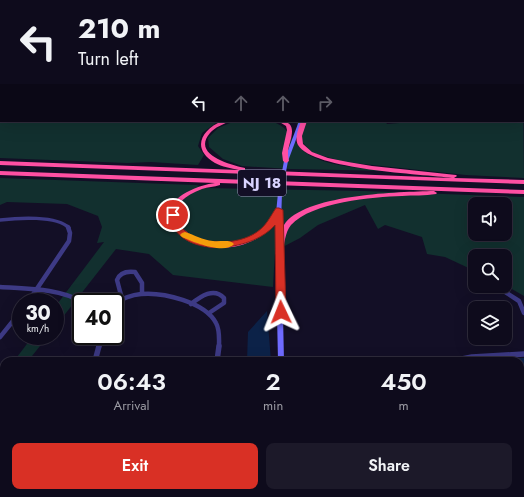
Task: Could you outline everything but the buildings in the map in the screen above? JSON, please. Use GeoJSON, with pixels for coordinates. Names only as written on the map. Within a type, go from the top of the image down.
{"type":"FeatureCollection","features":[{"type":"Feature","properties":{"kind":"highway"},"geometry":{"type":"LineString","coordinates":[[224,122],[210,129],[204,137],[203,145],[207,154],[228,166],[269,173]]}},
{"type":"Feature","properties":{"kind":"highway"},"geometry":{"type":"LineString","coordinates":[[283,122],[288,125],[290,130],[285,153],[285,164]]}},
{"type":"Feature","properties":{"kind":"highway"},"geometry":{"type":"LineString","coordinates":[[304,122],[300,137],[301,144],[308,152],[320,158],[349,164],[500,181]]}},
{"type":"Feature","properties":{"kind":"highway","name":"NJ 18"},"geometry":{"type":"LineString","coordinates":[[0,163],[524,182]]}},
{"type":"Feature","properties":{"kind":"highway","name":"NJ 18"},"geometry":{"type":"LineString","coordinates":[[0,173],[524,193]]}},
{"type":"Feature","properties":{"kind":"highway"},"geometry":{"type":"LineString","coordinates":[[265,183],[213,184],[197,188],[186,194],[176,204],[173,215],[175,223],[181,232],[194,240],[214,244],[232,244],[248,240],[259,235],[271,224],[279,210]]}},
{"type":"Feature","properties":{"kind":"highway"},"geometry":{"type":"LineString","coordinates":[[279,254],[284,230],[290,221],[303,213],[321,206],[367,198],[414,193],[524,193]]}},
{"type":"Feature","properties":{"kind":"street"},"geometry":{"type":"LineString","coordinates":[[193,0],[217,0]]}},
{"type":"Feature","properties":{"kind":"street"},"geometry":{"type":"LineString","coordinates":[[281,357],[279,254],[280,193],[285,164],[301,122]]}},
{"type":"Feature","properties":{"kind":"street"},"geometry":{"type":"LineString","coordinates":[[0,220],[13,218],[52,220],[61,222],[69,228],[71,234],[69,241],[34,293]]}},
{"type":"Feature","properties":{"kind":"street"},"geometry":{"type":"LineString","coordinates":[[120,293],[117,280],[120,274],[127,271],[135,272],[139,277],[142,283],[142,294]]}},
{"type":"Feature","properties":{"kind":"street"},"geometry":{"type":"LineString","coordinates":[[0,287],[37,289],[66,294],[72,297]]}},
{"type":"Feature","properties":{"kind":"street"},"geometry":{"type":"LineString","coordinates":[[191,304],[199,297],[206,294],[214,292],[221,294],[224,298],[224,303],[209,313]]}},
{"type":"Feature","properties":{"kind":"street"},"geometry":{"type":"LineString","coordinates":[[507,293],[519,301],[524,313]]}},
{"type":"Feature","properties":{"kind":"street"},"geometry":{"type":"LineString","coordinates":[[124,298],[142,294],[160,294],[191,304],[209,313],[216,321],[219,331],[217,357]]}},
{"type":"Feature","properties":{"kind":"street"},"geometry":{"type":"LineString","coordinates":[[0,337],[12,322]]}},
{"type":"Feature","properties":{"kind":"street"},"geometry":{"type":"LineString","coordinates":[[97,357],[100,345]]}},
{"type":"Feature","properties":{"kind":"street"},"geometry":{"type":"LineString","coordinates":[[472,357],[524,354]]}},
{"type":"Feature","properties":{"kind":"green space"},"geometry":{"type":"Polygon","coordinates":[[[0,122],[219,122],[202,133],[198,146],[204,155],[198,165],[151,162],[127,163],[0,158],[0,122]]]}},
{"type":"Feature","properties":{"kind":"green space"},"geometry":{"type":"Polygon","coordinates":[[[233,122],[274,122],[287,131],[298,146],[305,152],[322,161],[351,167],[391,171],[290,169],[242,166],[223,159],[209,147],[208,138],[218,128],[233,122]]]}},
{"type":"Feature","properties":{"kind":"green space"},"geometry":{"type":"Polygon","coordinates":[[[296,122],[386,122],[387,124],[412,122],[523,122],[524,178],[466,175],[345,162],[313,153],[302,142],[296,122]]]}},
{"type":"Feature","properties":{"kind":"green space"},"geometry":{"type":"Polygon","coordinates":[[[0,178],[196,185],[207,188],[365,191],[524,197],[524,296],[512,289],[512,249],[468,249],[468,268],[445,257],[427,254],[422,237],[385,225],[378,229],[365,205],[318,225],[300,238],[275,251],[273,287],[173,275],[149,254],[116,249],[82,293],[72,293],[72,305],[64,315],[64,295],[104,242],[97,243],[102,227],[98,216],[67,204],[7,202],[0,205],[0,178]]]}},
{"type":"Feature","properties":{"kind":"green space"},"geometry":{"type":"Polygon","coordinates":[[[26,345],[41,345],[31,357],[17,357],[26,345]]]}},
{"type":"Feature","properties":{"kind":"water"},"geometry":{"type":"Polygon","coordinates":[[[267,311],[271,357],[247,357],[248,332],[267,311]]]}},
{"type":"Feature","properties":{"kind":"slow traffic"},"geometry":{"type":"LineString","coordinates":[[185,235],[201,242],[223,245],[230,244]]}},
{"type":"Feature","properties":{"kind":"route"},"geometry":{"type":"LineString","coordinates":[[173,215],[179,230],[190,238],[209,244],[223,245],[240,243],[259,235],[271,224],[279,210],[278,223],[281,312]]}}]}
